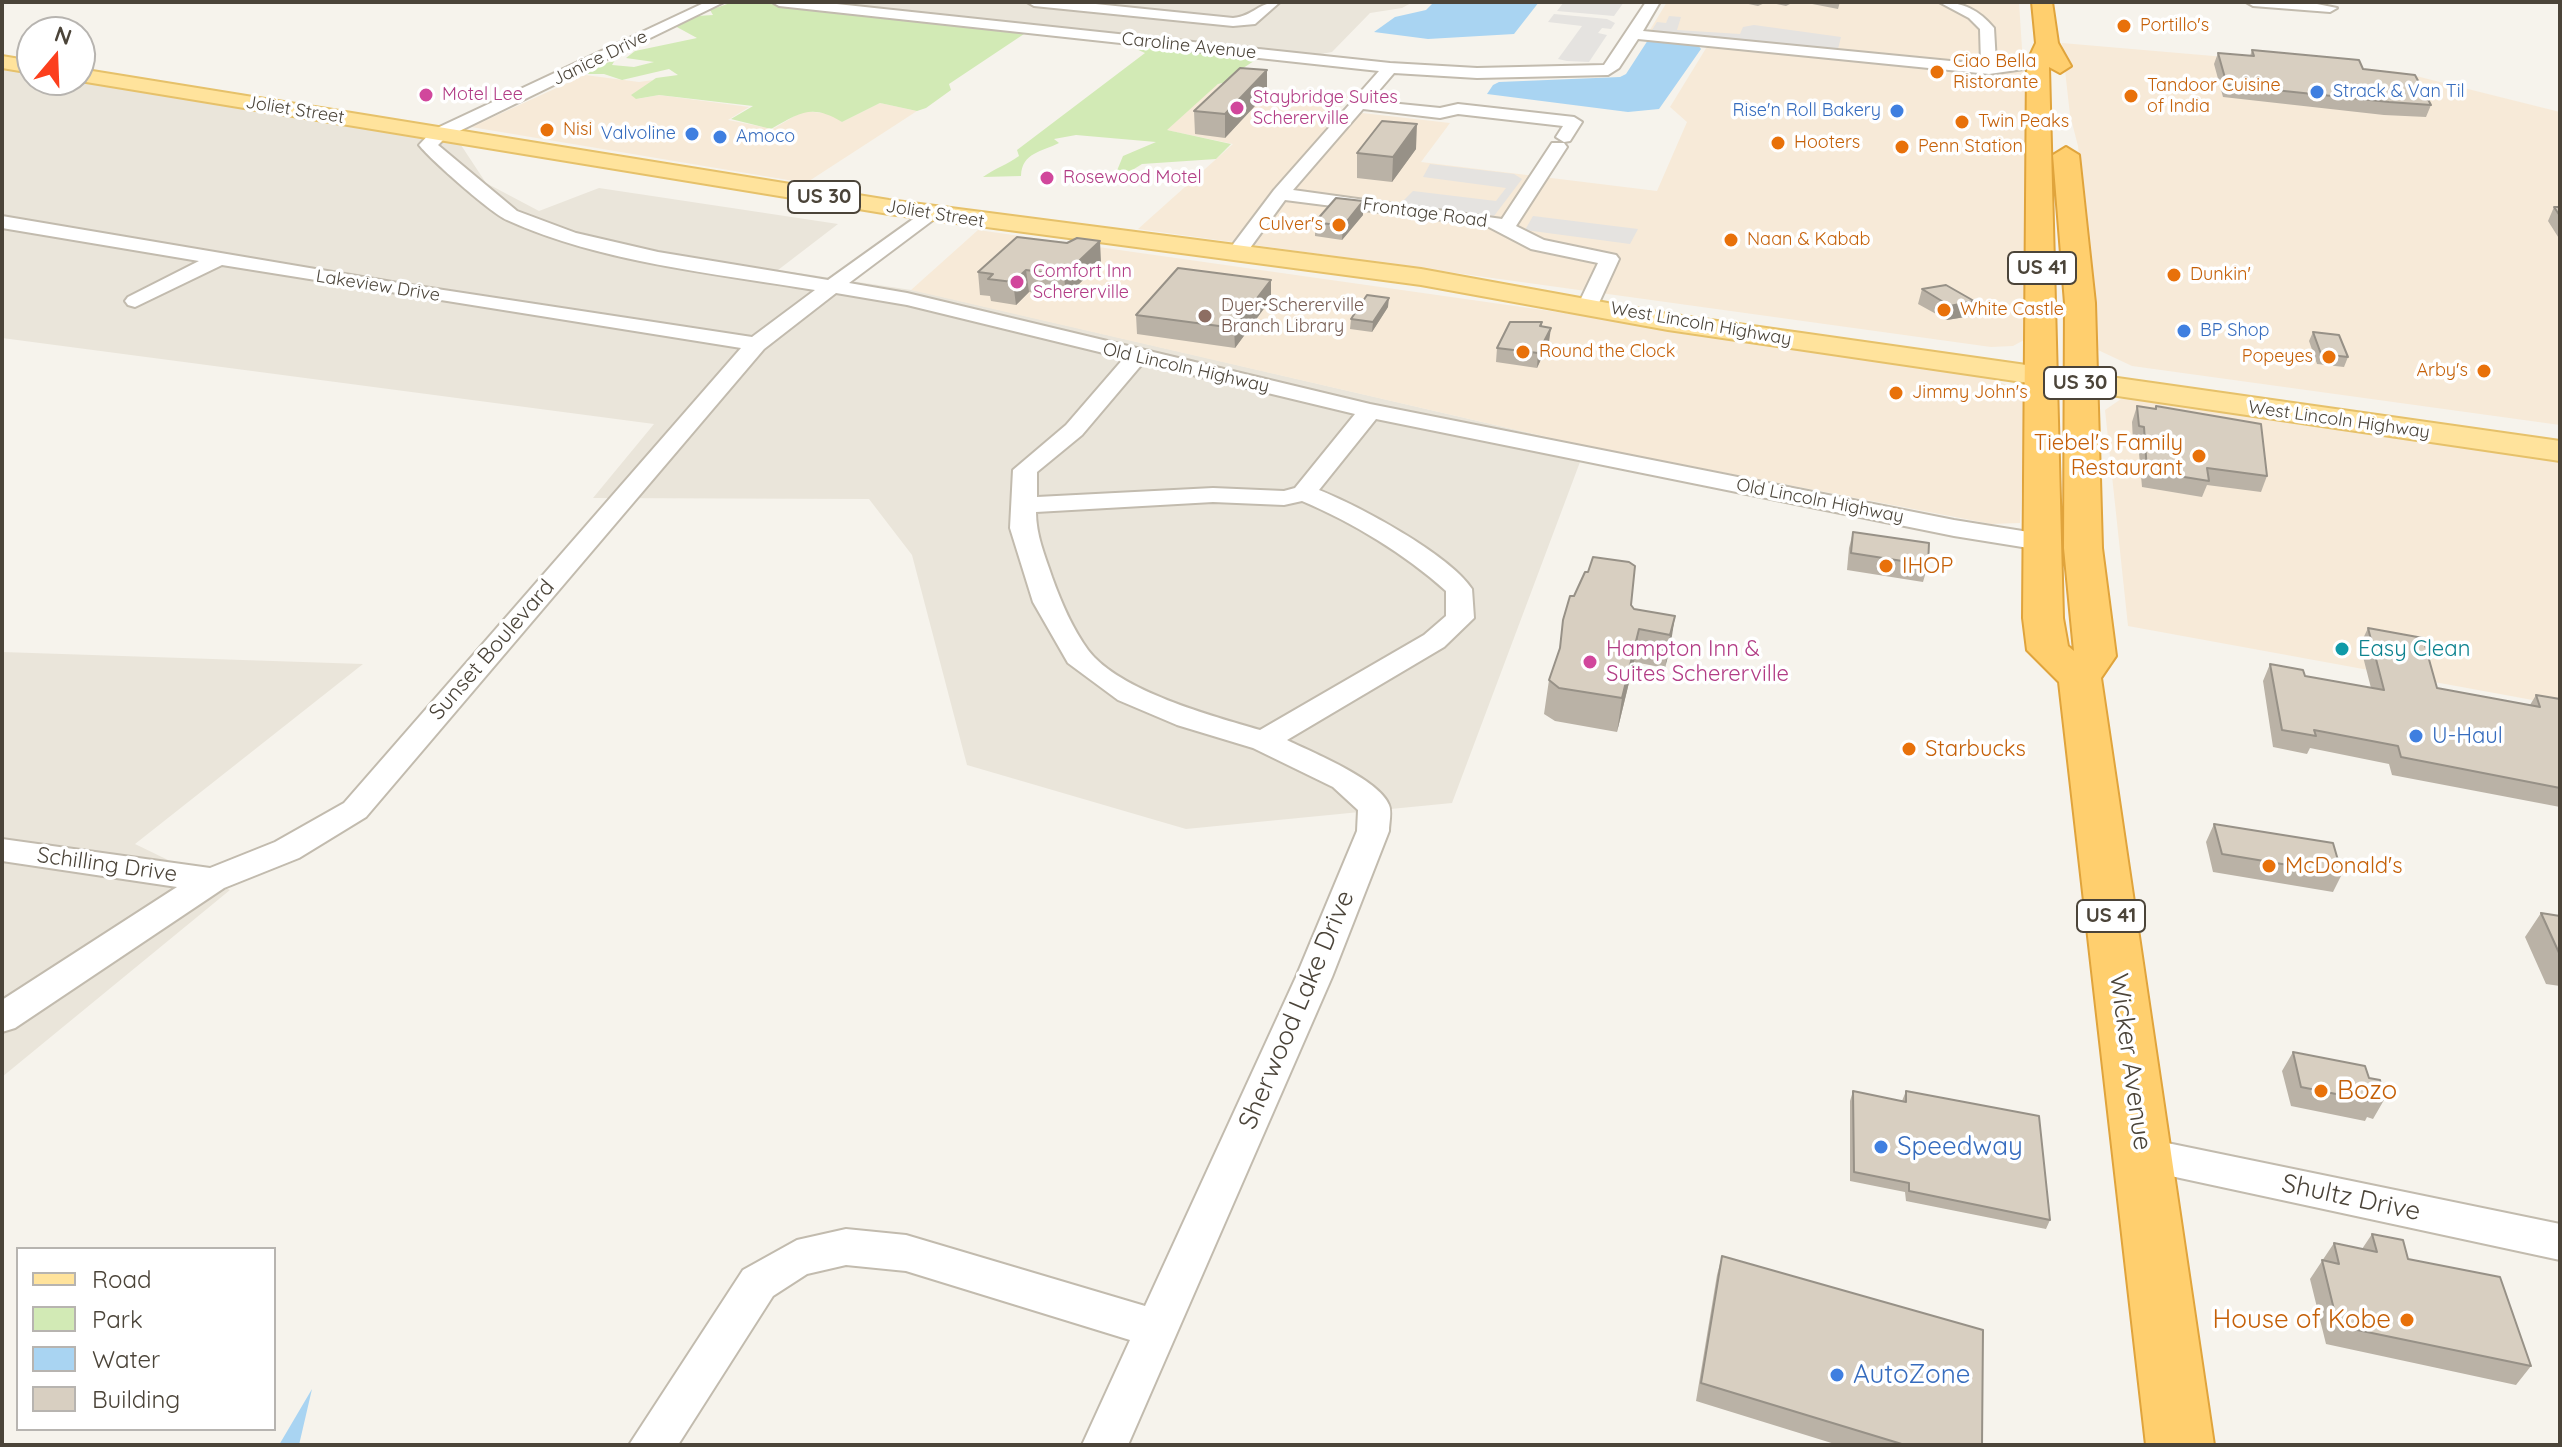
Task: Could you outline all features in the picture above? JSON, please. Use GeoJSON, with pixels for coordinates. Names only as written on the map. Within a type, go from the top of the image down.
{"type":"FeatureCollection","features":[{"type":"Feature","properties":{"kind":"highway","name":"US 41"},"geometry":{"type":"LineString","coordinates":[[2042,2],[2047,71],[2042,369],[2043,618],[2048,650],[2080,678]]}},
{"type":"Feature","properties":{"kind":"highway","name":"US 41"},"geometry":{"type":"LineString","coordinates":[[2065,138],[2077,255],[2082,375]]}},
{"type":"Feature","properties":{"kind":"highway","name":"Wicker Avenue"},"geometry":{"type":"LineString","coordinates":[[2082,375],[2083,548],[2095,656],[2080,678],[2180,1445]]}},
{"type":"Feature","properties":{"kind":"highway"},"geometry":{"type":"LineString","coordinates":[[2042,554],[2062,547],[2072,596],[2089,605]]}},
{"type":"Feature","properties":{"kind":"main road","name":"Joliet Street"},"geometry":{"type":"LineString","coordinates":[[96,78],[930,213],[1547,299],[1597,297]]}},
{"type":"Feature","properties":{"kind":"main road","name":"West Lincoln Highway"},"geometry":{"type":"LineString","coordinates":[[1597,297],[1668,322],[2042,369],[2560,451]]}},
{"type":"Feature","properties":{"kind":"main road","name":"West Lincoln Highway"},"geometry":{"type":"LineString","coordinates":[[2082,375],[2560,433]]}},
{"type":"Feature","properties":{"kind":"street","name":"Janice Drive"},"geometry":{"type":"LineString","coordinates":[[439,134],[717,2]]}},
{"type":"Feature","properties":{"kind":"street","name":"Caroline Avenue"},"geometry":{"type":"LineString","coordinates":[[779,2],[1436,73],[1601,71],[1614,65],[1633,34]]}},
{"type":"Feature","properties":{"kind":"street"},"geometry":{"type":"LineString","coordinates":[[875,12],[894,2]]}},
{"type":"Feature","properties":{"kind":"street"},"geometry":{"type":"LineString","coordinates":[[1034,2],[1233,22],[1250,21],[1273,2]]}},
{"type":"Feature","properties":{"kind":"street"},"geometry":{"type":"LineString","coordinates":[[1101,37],[1151,2]]}},
{"type":"Feature","properties":{"kind":"street"},"geometry":{"type":"LineString","coordinates":[[1653,2],[1633,34],[1989,69],[2047,71]]}},
{"type":"Feature","properties":{"kind":"street"},"geometry":{"type":"LineString","coordinates":[[1946,2],[1974,15],[1987,28],[1989,69]]}},
{"type":"Feature","properties":{"kind":"street"},"geometry":{"type":"LineString","coordinates":[[2253,2],[2330,8]]}},
{"type":"Feature","properties":{"kind":"street"},"geometry":{"type":"LineString","coordinates":[[1235,255],[1280,194],[1390,68]]}},
{"type":"Feature","properties":{"kind":"street"},"geometry":{"type":"LineString","coordinates":[[1989,69],[2047,71]]}},
{"type":"Feature","properties":{"kind":"street"},"geometry":{"type":"LineString","coordinates":[[1358,104],[1440,113],[1468,125],[1561,140],[1505,228]]}},
{"type":"Feature","properties":{"kind":"street","name":"Old Lincoln Highway"},"geometry":{"type":"LineString","coordinates":[[439,134],[428,145],[510,215],[570,237],[658,258],[834,285],[1370,411],[1989,533],[2022,550],[2042,554]]}},
{"type":"Feature","properties":{"kind":"street","name":"Frontage Road"},"geometry":{"type":"LineString","coordinates":[[1280,194],[1464,216],[1505,228],[1538,245],[1609,259],[1597,297]]}},
{"type":"Feature","properties":{"kind":"street","name":"Sunset Boulevard"},"geometry":{"type":"LineString","coordinates":[[2,1018],[212,880],[287,850],[355,810],[756,344],[930,213]]}},
{"type":"Feature","properties":{"kind":"street","name":"Lakeview Drive"},"geometry":{"type":"LineString","coordinates":[[2,222],[756,344]]}},
{"type":"Feature","properties":{"kind":"street"},"geometry":{"type":"LineString","coordinates":[[135,301],[219,259]]}},
{"type":"Feature","properties":{"kind":"street","name":"Sherwood Lake Drive"},"geometry":{"type":"LineString","coordinates":[[1105,1445],[1314,977],[1373,831],[1374,807],[1344,780],[1264,741],[1188,719],[1128,694],[1078,657],[1047,602],[1023,528],[1025,470],[1074,430],[1136,357]]}},
{"type":"Feature","properties":{"kind":"street"},"geometry":{"type":"LineString","coordinates":[[1304,493],[1370,411]]}},
{"type":"Feature","properties":{"kind":"street"},"geometry":{"type":"LineString","coordinates":[[1023,505],[1213,495],[1284,498],[1304,493],[1338,506],[1437,569],[1459,589],[1460,618],[1434,641],[1264,741]]}},
{"type":"Feature","properties":{"kind":"street","name":"Schilling Drive"},"geometry":{"type":"LineString","coordinates":[[2,850],[212,880]]}},
{"type":"Feature","properties":{"kind":"street","name":"Shultz Drive"},"geometry":{"type":"LineString","coordinates":[[2143,1154],[2560,1242]]}},
{"type":"Feature","properties":{"kind":"street"},"geometry":{"type":"LineString","coordinates":[[652,1445],[758,1283],[797,1258],[821,1252],[846,1247],[906,1253],[1157,1329]]}},
{"type":"Feature","properties":{"kind":"shaded area"},"geometry":{"type":"Polygon","coordinates":[[[779,2],[1413,2],[1402,8],[1370,13],[1332,52],[1299,58],[779,2]]]}},
{"type":"Feature","properties":{"kind":"shaded area"},"geometry":{"type":"Polygon","coordinates":[[[1564,2],[1624,2],[1614,16],[1557,11],[1564,2]]]}},
{"type":"Feature","properties":{"kind":"shaded area"},"geometry":{"type":"Polygon","coordinates":[[[1667,2],[2019,2],[2026,111],[2024,340],[2013,346],[1991,347],[1138,229],[1233,144],[1166,130],[1218,84],[1320,97],[1330,93],[1356,96],[1336,110],[1450,123],[1421,162],[1657,191],[1687,122],[1670,107],[1708,45],[1645,38],[1667,2]]]}},
{"type":"Feature","properties":{"kind":"shaded area"},"geometry":{"type":"Polygon","coordinates":[[[1554,14],[1607,19],[1615,23],[1611,29],[1602,28],[1598,33],[1607,35],[1589,62],[1567,61],[1558,59],[1582,26],[1548,22],[1554,14]]]}},
{"type":"Feature","properties":{"kind":"shaded area"},"geometry":{"type":"Polygon","coordinates":[[[1669,16],[1681,17],[1677,30],[1740,34],[1743,27],[1754,25],[1841,37],[1838,49],[1806,48],[1652,30],[1657,22],[1666,23],[1669,16]]]}},
{"type":"Feature","properties":{"kind":"shaded area"},"geometry":{"type":"Polygon","coordinates":[[[2062,43],[2400,72],[2560,112],[2560,425],[2132,366],[2098,350],[2078,146],[2070,115],[2062,43]]]}},
{"type":"Feature","properties":{"kind":"shaded area"},"geometry":{"type":"Polygon","coordinates":[[[2,67],[16,69],[16,96],[96,96],[96,83],[459,142],[486,183],[539,211],[599,188],[838,224],[778,270],[918,291],[1586,446],[1452,803],[1186,829],[967,765],[912,555],[869,499],[593,498],[654,424],[2,338],[2,67]]]}},
{"type":"Feature","properties":{"kind":"shaded area"},"geometry":{"type":"Polygon","coordinates":[[[585,75],[639,82],[653,80],[632,95],[637,99],[659,95],[749,107],[728,120],[773,129],[803,111],[834,114],[842,122],[880,103],[917,111],[806,183],[471,127],[585,75]]]}},
{"type":"Feature","properties":{"kind":"shaded area"},"geometry":{"type":"Polygon","coordinates":[[[1430,164],[1514,174],[1522,179],[1494,216],[1400,204],[1413,191],[1496,201],[1506,188],[1423,177],[1430,164]]]}},
{"type":"Feature","properties":{"kind":"shaded area"},"geometry":{"type":"Polygon","coordinates":[[[1533,216],[1638,229],[1630,244],[1525,230],[1533,216]]]}},
{"type":"Feature","properties":{"kind":"shaded area"},"geometry":{"type":"Polygon","coordinates":[[[978,230],[1783,344],[1986,377],[2013,387],[2026,397],[2020,523],[1991,524],[1586,446],[911,290],[978,230]]]}},
{"type":"Feature","properties":{"kind":"shaded area"},"geometry":{"type":"Polygon","coordinates":[[[2121,399],[2147,399],[2560,460],[2560,705],[2128,626],[2105,410],[2121,399]]]}},
{"type":"Feature","properties":{"kind":"shaded area"},"geometry":{"type":"Polygon","coordinates":[[[2,652],[363,664],[135,844],[230,890],[2,1077],[2,652]]]}},
{"type":"Feature","properties":{"kind":"green space"},"geometry":{"type":"Polygon","coordinates":[[[733,2],[1027,32],[949,84],[951,90],[926,108],[917,111],[880,103],[842,122],[822,113],[806,112],[771,129],[731,119],[753,106],[659,95],[636,99],[631,95],[656,78],[678,75],[669,69],[622,80],[604,74],[576,74],[615,60],[612,65],[634,67],[654,62],[626,58],[635,51],[697,38],[675,26],[697,16],[713,15],[710,10],[733,2]]]}},
{"type":"Feature","properties":{"kind":"green space"},"geometry":{"type":"Polygon","coordinates":[[[1143,45],[1257,59],[1231,76],[1232,81],[1218,84],[1167,130],[1231,144],[1216,159],[1142,164],[1126,174],[1116,173],[1123,156],[1156,142],[1076,135],[1054,139],[1059,143],[1029,157],[1021,176],[983,177],[1019,156],[1017,150],[1145,53],[1132,47],[1143,45]]]}},
{"type":"Feature","properties":{"kind":"water"},"geometry":{"type":"Polygon","coordinates":[[[1434,2],[1539,2],[1514,34],[1428,39],[1374,32],[1395,17],[1426,10],[1434,2]]]}},
{"type":"Feature","properties":{"kind":"water"},"geometry":{"type":"Polygon","coordinates":[[[1648,40],[1698,45],[1701,49],[1659,109],[1628,112],[1487,94],[1499,82],[1620,77],[1626,74],[1648,40]]]}},
{"type":"Feature","properties":{"kind":"water"},"geometry":{"type":"Polygon","coordinates":[[[312,1389],[299,1445],[279,1445],[312,1389]]]}},
{"type":"Feature","properties":{"kind":"building","name":"Strack & Van Til"},"geometry":{"type":"Polygon","coordinates":[[[2252,50],[2359,60],[2363,69],[2415,75],[2431,105],[2227,85],[2218,53],[2254,56],[2252,50]]]}},
{"type":"Feature","properties":{"kind":"building"},"geometry":{"type":"Polygon","coordinates":[[[1240,68],[1267,70],[1225,114],[1194,111],[1240,68]]]}},
{"type":"Feature","properties":{"kind":"building"},"geometry":{"type":"Polygon","coordinates":[[[1382,121],[1417,124],[1393,157],[1357,153],[1382,121]]]}},
{"type":"Feature","properties":{"kind":"building"},"geometry":{"type":"Polygon","coordinates":[[[1336,198],[1363,201],[1343,226],[1315,222],[1336,198]]]}},
{"type":"Feature","properties":{"kind":"building"},"geometry":{"type":"Polygon","coordinates":[[[1017,237],[1067,243],[1077,238],[1100,241],[1064,275],[1026,270],[1013,282],[988,279],[993,274],[978,272],[1017,237]]]}},
{"type":"Feature","properties":{"kind":"building"},"geometry":{"type":"Polygon","coordinates":[[[1178,268],[1271,280],[1234,328],[1136,315],[1178,268]]]}},
{"type":"Feature","properties":{"kind":"building"},"geometry":{"type":"Polygon","coordinates":[[[1946,285],[1974,301],[1950,306],[1922,289],[1946,285]]]}},
{"type":"Feature","properties":{"kind":"building"},"geometry":{"type":"Polygon","coordinates":[[[1367,295],[1389,298],[1373,322],[1351,319],[1367,295]]]}},
{"type":"Feature","properties":{"kind":"building"},"geometry":{"type":"Polygon","coordinates":[[[1510,322],[1542,322],[1540,326],[1551,328],[1538,353],[1497,348],[1510,322]]]}},
{"type":"Feature","properties":{"kind":"building"},"geometry":{"type":"Polygon","coordinates":[[[2313,332],[2339,335],[2348,357],[2321,354],[2313,332]]]}},
{"type":"Feature","properties":{"kind":"building","name":"Tiebel's Family Restaurant"},"geometry":{"type":"Polygon","coordinates":[[[2137,406],[2156,409],[2156,406],[2261,424],[2267,476],[2207,468],[2209,481],[2147,471],[2144,427],[2139,426],[2137,406]]]}},
{"type":"Feature","properties":{"kind":"building"},"geometry":{"type":"Polygon","coordinates":[[[1853,532],[1929,543],[1928,565],[1851,553],[1853,532]]]}},
{"type":"Feature","properties":{"kind":"building","name":"Hampton Inn & Suites Schererville"},"geometry":{"type":"Polygon","coordinates":[[[1593,557],[1629,562],[1635,566],[1631,605],[1634,609],[1675,616],[1670,635],[1639,629],[1622,698],[1559,688],[1549,680],[1560,648],[1570,596],[1574,596],[1593,557]]]}},
{"type":"Feature","properties":{"kind":"building","name":"U-Haul"},"geometry":{"type":"Polygon","coordinates":[[[2368,628],[2423,638],[2437,688],[2540,707],[2536,695],[2560,699],[2560,788],[2401,757],[2398,746],[2314,730],[2316,736],[2282,730],[2270,664],[2303,670],[2305,676],[2384,690],[2368,628]]]}},
{"type":"Feature","properties":{"kind":"building"},"geometry":{"type":"Polygon","coordinates":[[[2214,824],[2333,843],[2342,874],[2222,854],[2214,824]]]}},
{"type":"Feature","properties":{"kind":"building"},"geometry":{"type":"Polygon","coordinates":[[[2541,913],[2560,916],[2560,955],[2541,913]]]}},
{"type":"Feature","properties":{"kind":"building"},"geometry":{"type":"Polygon","coordinates":[[[2293,1052],[2365,1066],[2369,1078],[2380,1080],[2384,1100],[2375,1098],[2376,1102],[2301,1087],[2293,1052]]]}},
{"type":"Feature","properties":{"kind":"building","name":"Speedway"},"geometry":{"type":"Polygon","coordinates":[[[1853,1091],[1906,1102],[1906,1091],[2039,1116],[2050,1220],[1909,1191],[1909,1183],[1854,1172],[1853,1091]]]}},
{"type":"Feature","properties":{"kind":"building","name":"House of Kobe"},"geometry":{"type":"Polygon","coordinates":[[[2372,1234],[2403,1240],[2408,1259],[2500,1277],[2531,1366],[2338,1326],[2322,1260],[2339,1264],[2334,1243],[2377,1252],[2372,1234]]]}},
{"type":"Feature","properties":{"kind":"building","name":"AutoZone"},"geometry":{"type":"Polygon","coordinates":[[[1722,1256],[1983,1330],[1982,1445],[1905,1445],[1701,1383],[1722,1256]]]}},
{"type":"Feature","properties":{"kind":"place","name":"Portillo's"},"geometry":{"type":"Point","coordinates":[2124,26]}},
{"type":"Feature","properties":{"kind":"place","name":"Ciao Bella Ristorante"},"geometry":{"type":"Point","coordinates":[1937,72]}},
{"type":"Feature","properties":{"kind":"place","name":"Strack & Van Til"},"geometry":{"type":"Point","coordinates":[2317,92]}},
{"type":"Feature","properties":{"kind":"place","name":"Motel Lee"},"geometry":{"type":"Point","coordinates":[426,95]}},
{"type":"Feature","properties":{"kind":"place","name":"Tandoor Cuisine of India"},"geometry":{"type":"Point","coordinates":[2131,96]}},
{"type":"Feature","properties":{"kind":"place","name":"Staybridge Suites Schererville"},"geometry":{"type":"Point","coordinates":[1237,108]}},
{"type":"Feature","properties":{"kind":"place","name":"Rise'n Roll Bakery"},"geometry":{"type":"Point","coordinates":[1897,111]}},
{"type":"Feature","properties":{"kind":"place","name":"Twin Peaks"},"geometry":{"type":"Point","coordinates":[1962,122]}},
{"type":"Feature","properties":{"kind":"place","name":"Nisi"},"geometry":{"type":"Point","coordinates":[547,130]}},
{"type":"Feature","properties":{"kind":"place","name":"Valvoline"},"geometry":{"type":"Point","coordinates":[692,134]}},
{"type":"Feature","properties":{"kind":"place","name":"Amoco"},"geometry":{"type":"Point","coordinates":[720,137]}},
{"type":"Feature","properties":{"kind":"place","name":"Hooters"},"geometry":{"type":"Point","coordinates":[1778,143]}},
{"type":"Feature","properties":{"kind":"place","name":"Penn Station"},"geometry":{"type":"Point","coordinates":[1902,147]}},
{"type":"Feature","properties":{"kind":"place","name":"Rosewood Motel"},"geometry":{"type":"Point","coordinates":[1047,178]}},
{"type":"Feature","properties":{"kind":"place","name":"Culver's"},"geometry":{"type":"Point","coordinates":[1339,225]}},
{"type":"Feature","properties":{"kind":"place","name":"Naan & Kabab"},"geometry":{"type":"Point","coordinates":[1731,240]}},
{"type":"Feature","properties":{"kind":"place","name":"Dunkin'"},"geometry":{"type":"Point","coordinates":[2174,275]}},
{"type":"Feature","properties":{"kind":"place","name":"Comfort Inn Schererville"},"geometry":{"type":"Point","coordinates":[1017,282]}},
{"type":"Feature","properties":{"kind":"place","name":"White Castle"},"geometry":{"type":"Point","coordinates":[1944,310]}},
{"type":"Feature","properties":{"kind":"place","name":"Dyer-Schererville Branch Library"},"geometry":{"type":"Point","coordinates":[1205,316]}},
{"type":"Feature","properties":{"kind":"place","name":"BP Shop"},"geometry":{"type":"Point","coordinates":[2184,331]}},
{"type":"Feature","properties":{"kind":"place","name":"Round the Clock"},"geometry":{"type":"Point","coordinates":[1523,352]}},
{"type":"Feature","properties":{"kind":"place","name":"Popeyes"},"geometry":{"type":"Point","coordinates":[2329,357]}},
{"type":"Feature","properties":{"kind":"place","name":"Arby's"},"geometry":{"type":"Point","coordinates":[2484,371]}},
{"type":"Feature","properties":{"kind":"place","name":"Jimmy John's"},"geometry":{"type":"Point","coordinates":[1896,393]}},
{"type":"Feature","properties":{"kind":"place","name":"Tiebel's Family Restaurant"},"geometry":{"type":"Point","coordinates":[2199,456]}},
{"type":"Feature","properties":{"kind":"place","name":"IHOP"},"geometry":{"type":"Point","coordinates":[1886,566]}},
{"type":"Feature","properties":{"kind":"place","name":"Easy Clean"},"geometry":{"type":"Point","coordinates":[2342,649]}},
{"type":"Feature","properties":{"kind":"place","name":"Hampton Inn & Suites Schererville"},"geometry":{"type":"Point","coordinates":[1590,662]}},
{"type":"Feature","properties":{"kind":"place","name":"U-Haul"},"geometry":{"type":"Point","coordinates":[2416,736]}},
{"type":"Feature","properties":{"kind":"place","name":"Starbucks"},"geometry":{"type":"Point","coordinates":[1909,749]}},
{"type":"Feature","properties":{"kind":"place","name":"McDonald's"},"geometry":{"type":"Point","coordinates":[2269,866]}},
{"type":"Feature","properties":{"kind":"place","name":"Bozo"},"geometry":{"type":"Point","coordinates":[2321,1091]}},
{"type":"Feature","properties":{"kind":"place","name":"Speedway"},"geometry":{"type":"Point","coordinates":[1881,1147]}},
{"type":"Feature","properties":{"kind":"place","name":"House of Kobe"},"geometry":{"type":"Point","coordinates":[2407,1320]}},
{"type":"Feature","properties":{"kind":"place","name":"AutoZone"},"geometry":{"type":"Point","coordinates":[1837,1375]}}]}
